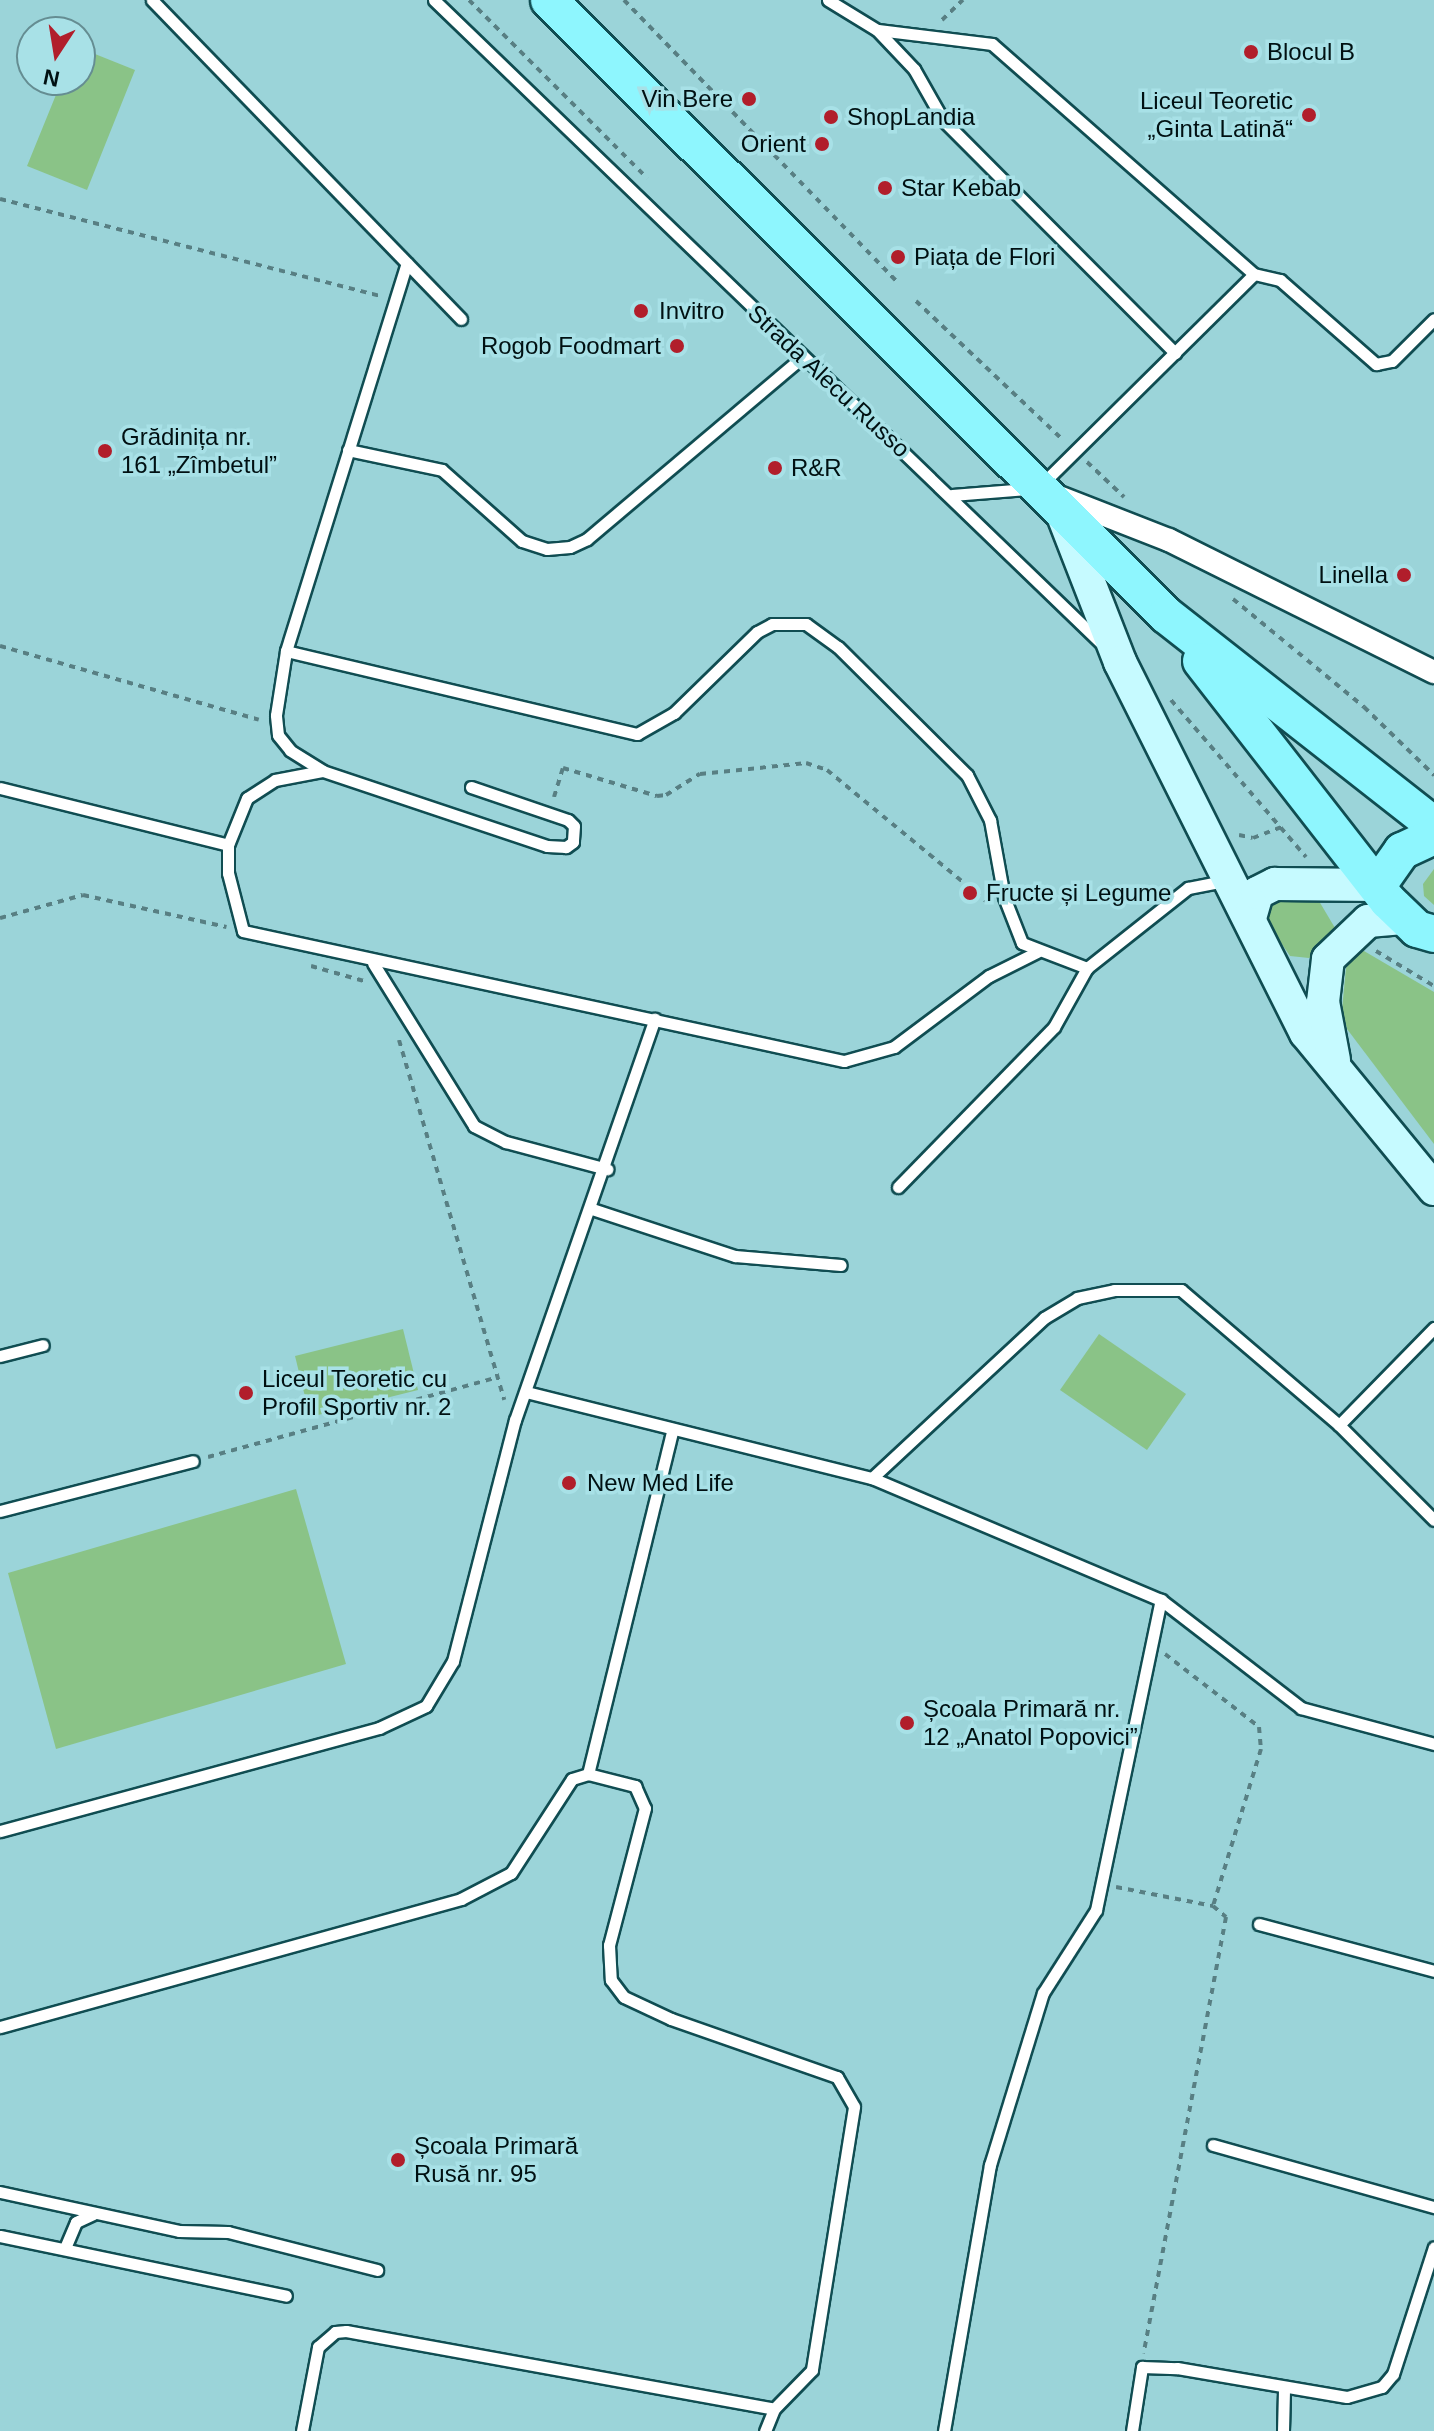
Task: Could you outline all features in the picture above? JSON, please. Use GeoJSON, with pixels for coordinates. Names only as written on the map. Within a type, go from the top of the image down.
{"type":"FeatureCollection","features":[{"type":"Feature","properties":{"kind":"main road"},"geometry":{"type":"LineString","coordinates":[[549,0],[1166,615],[1434,825]]}},
{"type":"Feature","properties":{"kind":"main road"},"geometry":{"type":"LineString","coordinates":[[1050,501],[1120,662],[1306,1033],[1434,1189]]}},
{"type":"Feature","properties":{"kind":"main road"},"geometry":{"type":"LineString","coordinates":[[1166,615],[1378,885],[1422,930]]}},
{"type":"Feature","properties":{"kind":"main road"},"geometry":{"type":"LineString","coordinates":[[1378,885],[1402,851],[1434,836]]}},
{"type":"Feature","properties":{"kind":"main road"},"geometry":{"type":"LineString","coordinates":[[1229,880],[1275,884],[1378,885]]}},
{"type":"Feature","properties":{"kind":"main road"},"geometry":{"type":"LineString","coordinates":[[1250,918],[1257,893],[1275,884]]}},
{"type":"Feature","properties":{"kind":"main road"},"geometry":{"type":"LineString","coordinates":[[1266,948],[1291,969],[1314,968],[1328,959],[1368,921],[1422,930]]}},
{"type":"Feature","properties":{"kind":"main road"},"geometry":{"type":"LineString","coordinates":[[1328,959],[1324,1021],[1336,1067]]}},
{"type":"Feature","properties":{"kind":"street"},"geometry":{"type":"LineString","coordinates":[[1050,501],[1130,521],[1434,672]]}},
{"type":"Feature","properties":{"kind":"lane"},"geometry":{"type":"LineString","coordinates":[[152,0],[461,319]]}},
{"type":"Feature","properties":{"kind":"lane","name":"Strada Alecu Russo"},"geometry":{"type":"LineString","coordinates":[[434,0],[801,358],[952,495],[1120,662]]}},
{"type":"Feature","properties":{"kind":"lane"},"geometry":{"type":"LineString","coordinates":[[828,0],[877,30],[914,69],[943,120],[1175,353]]}},
{"type":"Feature","properties":{"kind":"lane"},"geometry":{"type":"LineString","coordinates":[[877,30],[992,44],[1254,274],[1280,280],[1376,364],[1392,361],[1434,319]]}},
{"type":"Feature","properties":{"kind":"lane"},"geometry":{"type":"LineString","coordinates":[[407,263],[398,301],[286,651],[277,726],[290,750],[323,771],[547,846],[566,847],[573,842],[574,826],[549,811],[471,787]]}},
{"type":"Feature","properties":{"kind":"lane"},"geometry":{"type":"LineString","coordinates":[[952,495],[1050,501],[1175,353],[1254,274]]}},
{"type":"Feature","properties":{"kind":"lane"},"geometry":{"type":"LineString","coordinates":[[348,450],[442,470],[522,541],[547,549],[570,547],[587,539],[801,358]]}},
{"type":"Feature","properties":{"kind":"lane"},"geometry":{"type":"LineString","coordinates":[[286,651],[637,734],[674,713],[757,632],[772,624],[806,624],[838,647],[967,775],[990,820],[1008,914],[1022,943],[1037,952],[1087,968]]}},
{"type":"Feature","properties":{"kind":"lane"},"geometry":{"type":"LineString","coordinates":[[323,771],[275,780],[247,798],[228,845],[228,873],[243,931],[373,963],[655,1019],[844,1061],[894,1047],[989,976],[1037,952]]}},
{"type":"Feature","properties":{"kind":"lane"},"geometry":{"type":"LineString","coordinates":[[0,788],[228,845]]}},
{"type":"Feature","properties":{"kind":"lane"},"geometry":{"type":"LineString","coordinates":[[898,1187],[1054,1027],[1087,968],[1188,888],[1229,880]]}},
{"type":"Feature","properties":{"kind":"lane"},"geometry":{"type":"LineString","coordinates":[[373,963],[474,1126],[506,1142],[607,1169]]}},
{"type":"Feature","properties":{"kind":"lane"},"geometry":{"type":"LineString","coordinates":[[0,1831],[379,1728],[426,1706],[453,1661],[515,1420],[607,1169],[655,1019]]}},
{"type":"Feature","properties":{"kind":"lane"},"geometry":{"type":"LineString","coordinates":[[592,1209],[735,1256],[841,1265]]}},
{"type":"Feature","properties":{"kind":"lane"},"geometry":{"type":"LineString","coordinates":[[872,1478],[1044,1318],[1077,1298],[1114,1290],[1181,1290],[1339,1425],[1434,1520]]}},
{"type":"Feature","properties":{"kind":"lane"},"geometry":{"type":"LineString","coordinates":[[1339,1425],[1434,1328]]}},
{"type":"Feature","properties":{"kind":"lane"},"geometry":{"type":"LineString","coordinates":[[0,1356],[43,1345]]}},
{"type":"Feature","properties":{"kind":"lane"},"geometry":{"type":"LineString","coordinates":[[526,1392],[872,1478],[1161,1600],[1301,1708],[1434,1744]]}},
{"type":"Feature","properties":{"kind":"lane"},"geometry":{"type":"LineString","coordinates":[[588,1774],[673,1429]]}},
{"type":"Feature","properties":{"kind":"lane"},"geometry":{"type":"LineString","coordinates":[[0,1511],[193,1461]]}},
{"type":"Feature","properties":{"kind":"lane"},"geometry":{"type":"LineString","coordinates":[[944,2431],[990,2165],[1043,1993],[1088,1925],[1102,1885],[1161,1600]]}},
{"type":"Feature","properties":{"kind":"lane"},"geometry":{"type":"LineString","coordinates":[[0,2027],[490,1887],[525,1854],[561,1790],[588,1774],[635,1786],[645,1800],[607,1962],[611,1980],[624,1997],[671,2019],[837,2077],[850,2091],[852,2126],[812,2370],[774,2409],[765,2431]]}},
{"type":"Feature","properties":{"kind":"lane"},"geometry":{"type":"LineString","coordinates":[[1259,1924],[1434,1971]]}},
{"type":"Feature","properties":{"kind":"lane"},"geometry":{"type":"LineString","coordinates":[[1213,2145],[1434,2207]]}},
{"type":"Feature","properties":{"kind":"lane"},"geometry":{"type":"LineString","coordinates":[[0,2192],[179,2231],[228,2232],[377,2270]]}},
{"type":"Feature","properties":{"kind":"lane"},"geometry":{"type":"LineString","coordinates":[[65,2248],[76,2222],[99,2213]]}},
{"type":"Feature","properties":{"kind":"lane"},"geometry":{"type":"LineString","coordinates":[[0,2236],[286,2296]]}},
{"type":"Feature","properties":{"kind":"lane"},"geometry":{"type":"LineString","coordinates":[[1132,2431],[1142,2367],[1177,2368],[1284,2390],[1347,2397],[1382,2387],[1393,2374],[1434,2247]]}},
{"type":"Feature","properties":{"kind":"lane"},"geometry":{"type":"LineString","coordinates":[[302,2431],[318,2347],[335,2332],[346,2331],[774,2409]]}},
{"type":"Feature","properties":{"kind":"lane"},"geometry":{"type":"LineString","coordinates":[[1283,2431],[1284,2390]]}},
{"type":"Feature","properties":{"kind":"path"},"geometry":{"type":"LineString","coordinates":[[469,0],[648,179]]}},
{"type":"Feature","properties":{"kind":"path"},"geometry":{"type":"LineString","coordinates":[[624,0],[897,282]]}},
{"type":"Feature","properties":{"kind":"path"},"geometry":{"type":"LineString","coordinates":[[926,36],[963,0]]}},
{"type":"Feature","properties":{"kind":"path"},"geometry":{"type":"LineString","coordinates":[[0,199],[398,301]]}},
{"type":"Feature","properties":{"kind":"path"},"geometry":{"type":"LineString","coordinates":[[916,301],[936,320]]}},
{"type":"Feature","properties":{"kind":"path"},"geometry":{"type":"LineString","coordinates":[[0,646],[277,726]]}},
{"type":"Feature","properties":{"kind":"path"},"geometry":{"type":"LineString","coordinates":[[549,811],[563,768],[657,796],[666,795],[700,774],[806,763],[827,770],[1008,914]]}},
{"type":"Feature","properties":{"kind":"path"},"geometry":{"type":"LineString","coordinates":[[1231,833],[1253,838],[1282,827]]}},
{"type":"Feature","properties":{"kind":"path"},"geometry":{"type":"LineString","coordinates":[[0,918],[83,895],[243,931]]}},
{"type":"Feature","properties":{"kind":"path"},"geometry":{"type":"LineString","coordinates":[[1372,949],[1434,986]]}},
{"type":"Feature","properties":{"kind":"path"},"geometry":{"type":"LineString","coordinates":[[299,962],[370,982]]}},
{"type":"Feature","properties":{"kind":"path"},"geometry":{"type":"LineString","coordinates":[[396,1028],[495,1378],[515,1420]]}},
{"type":"Feature","properties":{"kind":"path"},"geometry":{"type":"LineString","coordinates":[[193,1461],[495,1378]]}},
{"type":"Feature","properties":{"kind":"path"},"geometry":{"type":"LineString","coordinates":[[1152,1644],[1259,1727],[1261,1749],[1213,1906]]}},
{"type":"Feature","properties":{"kind":"path"},"geometry":{"type":"LineString","coordinates":[[1102,1885],[1213,1906],[1226,1917],[1142,2367]]}},
{"type":"Feature","properties":{"kind":"green space"},"geometry":{"type":"Polygon","coordinates":[[[96,54],[135,70],[87,190],[27,166],[55,96],[96,96],[96,54]]]}},
{"type":"Feature","properties":{"kind":"green space"},"geometry":{"type":"Polygon","coordinates":[[[1434,869],[1434,905],[1424,896],[1423,884],[1434,869]]]}},
{"type":"Feature","properties":{"kind":"green space"},"geometry":{"type":"Polygon","coordinates":[[[1316,896],[1335,928],[1318,952],[1309,958],[1290,956],[1264,918],[1267,897],[1316,896]]]}},
{"type":"Feature","properties":{"kind":"green space"},"geometry":{"type":"Polygon","coordinates":[[[1364,951],[1434,992],[1434,1144],[1347,1029],[1342,1010],[1346,968],[1357,952],[1364,951]]]}},
{"type":"Feature","properties":{"kind":"green space"},"geometry":{"type":"Polygon","coordinates":[[[403,1329],[418,1390],[310,1417],[295,1356],[403,1329]]]}},
{"type":"Feature","properties":{"kind":"green space"},"geometry":{"type":"Polygon","coordinates":[[[1099,1334],[1186,1394],[1147,1450],[1060,1390],[1099,1334]]]}},
{"type":"Feature","properties":{"kind":"green space"},"geometry":{"type":"Polygon","coordinates":[[[296,1489],[346,1664],[56,1749],[8,1573],[296,1489]]]}},
{"type":"Feature","properties":{"kind":"place","name":"Blocul B"},"geometry":{"type":"Point","coordinates":[1251,52]}},
{"type":"Feature","properties":{"kind":"place","name":"Vin Bere"},"geometry":{"type":"Point","coordinates":[749,99]}},
{"type":"Feature","properties":{"kind":"place","name":"Liceul Teoretic „Ginta Latină“"},"geometry":{"type":"Point","coordinates":[1309,115]}},
{"type":"Feature","properties":{"kind":"place","name":"ShopLandia"},"geometry":{"type":"Point","coordinates":[831,117]}},
{"type":"Feature","properties":{"kind":"place","name":"Orient"},"geometry":{"type":"Point","coordinates":[822,144]}},
{"type":"Feature","properties":{"kind":"place","name":"Star Kebab"},"geometry":{"type":"Point","coordinates":[885,188]}},
{"type":"Feature","properties":{"kind":"place","name":"Piața de Flori"},"geometry":{"type":"Point","coordinates":[898,257]}},
{"type":"Feature","properties":{"kind":"place","name":"Invitro"},"geometry":{"type":"Point","coordinates":[641,311]}},
{"type":"Feature","properties":{"kind":"place","name":"Rogob Foodmart"},"geometry":{"type":"Point","coordinates":[677,346]}},
{"type":"Feature","properties":{"kind":"place","name":"Grădinița nr. 161 „Zîmbetul”"},"geometry":{"type":"Point","coordinates":[105,451]}},
{"type":"Feature","properties":{"kind":"place","name":"R&R"},"geometry":{"type":"Point","coordinates":[775,468]}},
{"type":"Feature","properties":{"kind":"place","name":"Linella"},"geometry":{"type":"Point","coordinates":[1404,575]}},
{"type":"Feature","properties":{"kind":"place","name":"Fructe și Legume"},"geometry":{"type":"Point","coordinates":[970,893]}},
{"type":"Feature","properties":{"kind":"place","name":"Liceul Teoretic cu Profil Sportiv nr. 2"},"geometry":{"type":"Point","coordinates":[246,1393]}},
{"type":"Feature","properties":{"kind":"place","name":"New Med Life"},"geometry":{"type":"Point","coordinates":[569,1483]}},
{"type":"Feature","properties":{"kind":"place","name":"Școala Primară nr. 12 „Anatol Popovici”"},"geometry":{"type":"Point","coordinates":[907,1723]}},
{"type":"Feature","properties":{"kind":"place","name":"Școala Primară Rusă nr. 95"},"geometry":{"type":"Point","coordinates":[398,2160]}}]}
